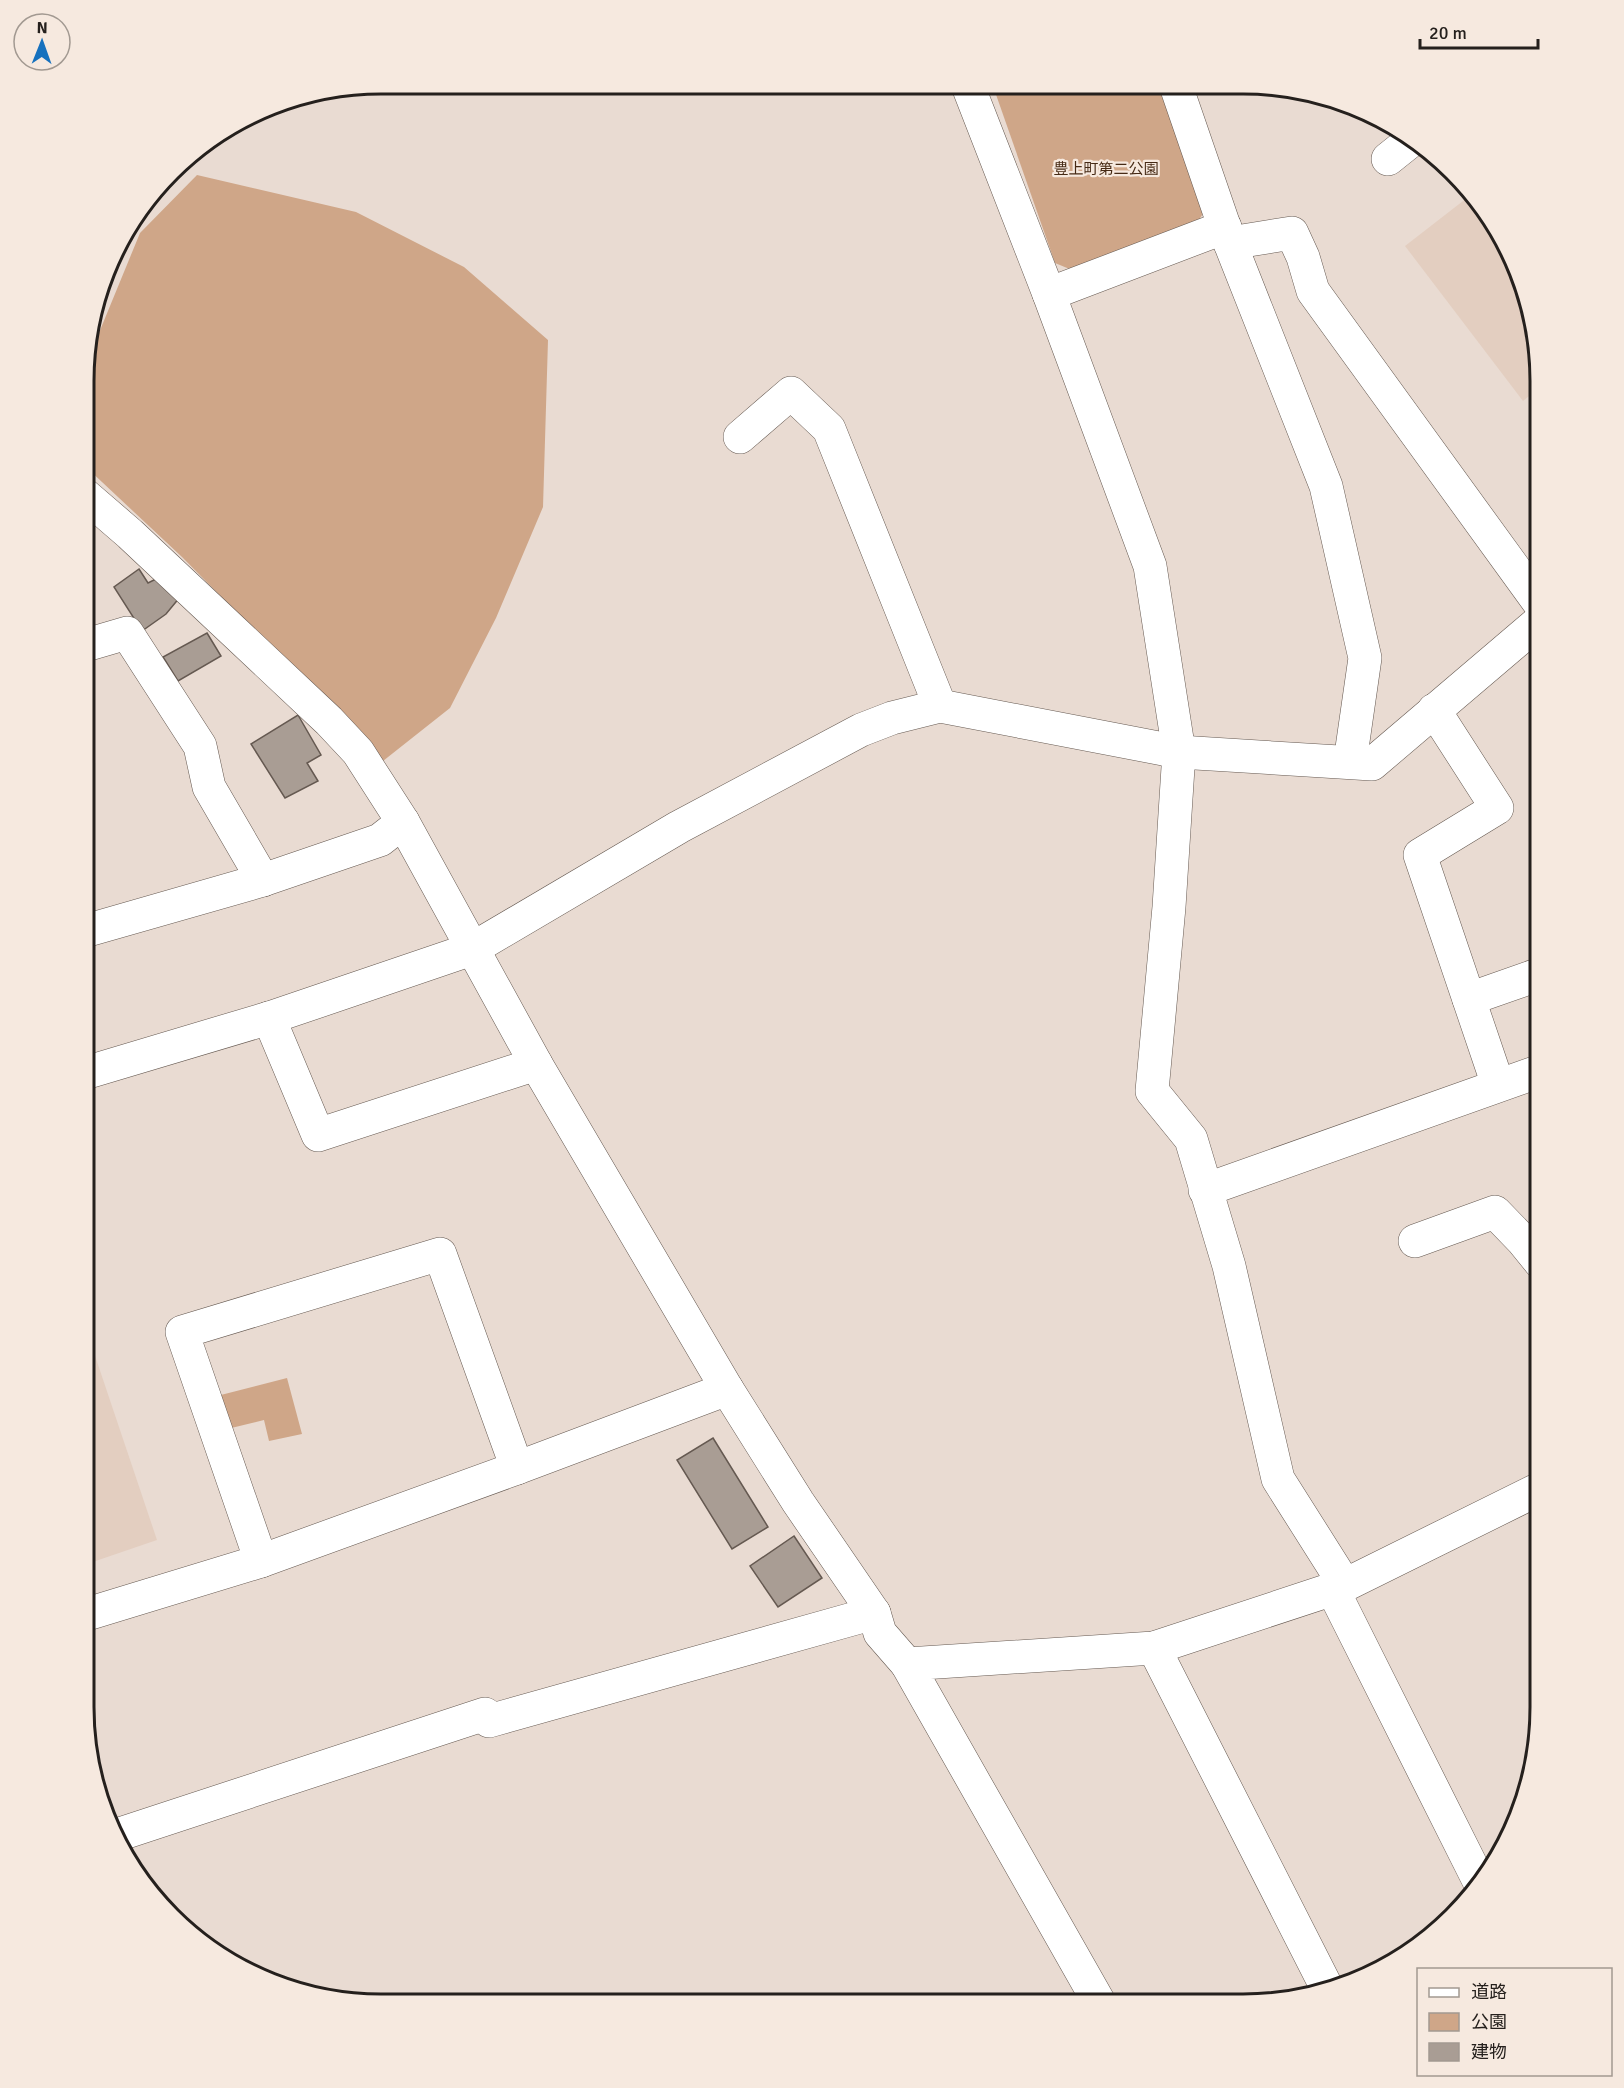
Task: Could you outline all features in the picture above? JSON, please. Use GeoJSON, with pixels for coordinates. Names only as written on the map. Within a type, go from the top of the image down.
{"type":"FeatureCollection","features":[{"type":"Feature","properties":{"kind":"street"},"geometry":{"type":"LineString","coordinates":[[971,94],[1049,294],[1150,566],[1179,752],[1169,907],[1152,1091],[1191,1140],[1229,1266],[1278,1479],[1339,1588],[1475,1874]]}},
{"type":"Feature","properties":{"kind":"street"},"geometry":{"type":"LineString","coordinates":[[1179,94],[1227,235],[1326,486],[1365,658],[1350,762]]}},
{"type":"Feature","properties":{"kind":"street"},"geometry":{"type":"LineString","coordinates":[[1388,159],[1405,145]]}},
{"type":"Feature","properties":{"kind":"street"},"geometry":{"type":"LineString","coordinates":[[1049,294],[1227,235],[1292,233],[1303,257],[1313,291],[1530,590]]}},
{"type":"Feature","properties":{"kind":"street"},"geometry":{"type":"LineString","coordinates":[[740,437],[791,393],[829,429],[940,706]]}},
{"type":"Feature","properties":{"kind":"street"},"geometry":{"type":"LineString","coordinates":[[95,504],[329,721],[358,752],[403,822],[536,1064],[727,1389],[798,1502],[874,1613],[879,1633],[907,1664],[1094,1994]]}},
{"type":"Feature","properties":{"kind":"street"},"geometry":{"type":"LineString","coordinates":[[95,1071],[269,1018],[472,949],[679,827],[861,730],[892,718],[940,706],[1179,752],[1372,764],[1530,629]]}},
{"type":"Feature","properties":{"kind":"street"},"geometry":{"type":"LineString","coordinates":[[95,642],[128,633],[200,746],[209,787],[263,880]]}},
{"type":"Feature","properties":{"kind":"street"},"geometry":{"type":"LineString","coordinates":[[1434,710],[1497,808],[1420,855],[1498,1085]]}},
{"type":"Feature","properties":{"kind":"street"},"geometry":{"type":"LineString","coordinates":[[95,928],[263,880],[380,840],[403,822]]}},
{"type":"Feature","properties":{"kind":"street"},"geometry":{"type":"LineString","coordinates":[[1469,999],[1530,978]]}},
{"type":"Feature","properties":{"kind":"street"},"geometry":{"type":"LineString","coordinates":[[269,1018],[318,1135],[536,1064]]}},
{"type":"Feature","properties":{"kind":"street"},"geometry":{"type":"LineString","coordinates":[[1205,1190],[1530,1074]]}},
{"type":"Feature","properties":{"kind":"street"},"geometry":{"type":"LineString","coordinates":[[1415,1241],[1495,1212],[1530,1250]]}},
{"type":"Feature","properties":{"kind":"street"},"geometry":{"type":"LineString","coordinates":[[261,1560],[182,1332],[440,1254],[517,1468]]}},
{"type":"Feature","properties":{"kind":"street"},"geometry":{"type":"LineString","coordinates":[[95,1612],[261,1560],[517,1468],[727,1389]]}},
{"type":"Feature","properties":{"kind":"street"},"geometry":{"type":"LineString","coordinates":[[907,1664],[1154,1648],[1339,1588],[1530,1493]]}},
{"type":"Feature","properties":{"kind":"street"},"geometry":{"type":"LineString","coordinates":[[124,1833],[485,1714],[489,1721],[874,1613]]}},
{"type":"Feature","properties":{"kind":"street"},"geometry":{"type":"LineString","coordinates":[[1154,1648],[1324,1982]]}},
{"type":"Feature","properties":{"kind":"shaded area"},"geometry":{"type":"Polygon","coordinates":[[[1464,200],[1470,207],[1500,255],[1520,307],[1527,344],[1530,382],[1530,395],[1523,401],[1405,246],[1464,200]]]}},
{"type":"Feature","properties":{"kind":"shaded area"},"geometry":{"type":"Polygon","coordinates":[[[95,1356],[157,1540],[95,1561],[95,1356]]]}},
{"type":"Feature","properties":{"kind":"green space","name":"豊上町第二公園"},"geometry":{"type":"Polygon","coordinates":[[[996,94],[1164,94],[1204,212],[1195,226],[1072,270],[1055,263],[996,94]]]}},
{"type":"Feature","properties":{"kind":"green space"},"geometry":{"type":"Polygon","coordinates":[[[197,175],[356,212],[464,267],[548,340],[543,507],[496,618],[450,708],[383,761],[182,557],[95,475],[95,363],[99,333],[140,233],[197,175]]]}},
{"type":"Feature","properties":{"kind":"green space"},"geometry":{"type":"Polygon","coordinates":[[[287,1378],[302,1434],[269,1441],[264,1420],[223,1430],[213,1397],[287,1378]]]}},
{"type":"Feature","properties":{"kind":"building"},"geometry":{"type":"Polygon","coordinates":[[[139,569],[148,583],[160,577],[180,597],[166,614],[142,631],[114,587],[139,569]]]}},
{"type":"Feature","properties":{"kind":"building"},"geometry":{"type":"Polygon","coordinates":[[[207,633],[221,656],[178,681],[163,657],[207,633]]]}},
{"type":"Feature","properties":{"kind":"building"},"geometry":{"type":"Polygon","coordinates":[[[298,715],[321,755],[307,763],[318,781],[285,798],[251,744],[298,715]]]}},
{"type":"Feature","properties":{"kind":"building"},"geometry":{"type":"Polygon","coordinates":[[[713,1438],[768,1527],[732,1549],[677,1460],[713,1438]]]}},
{"type":"Feature","properties":{"kind":"building"},"geometry":{"type":"Polygon","coordinates":[[[794,1536],[822,1578],[778,1607],[750,1566],[794,1536]]]}}]}
